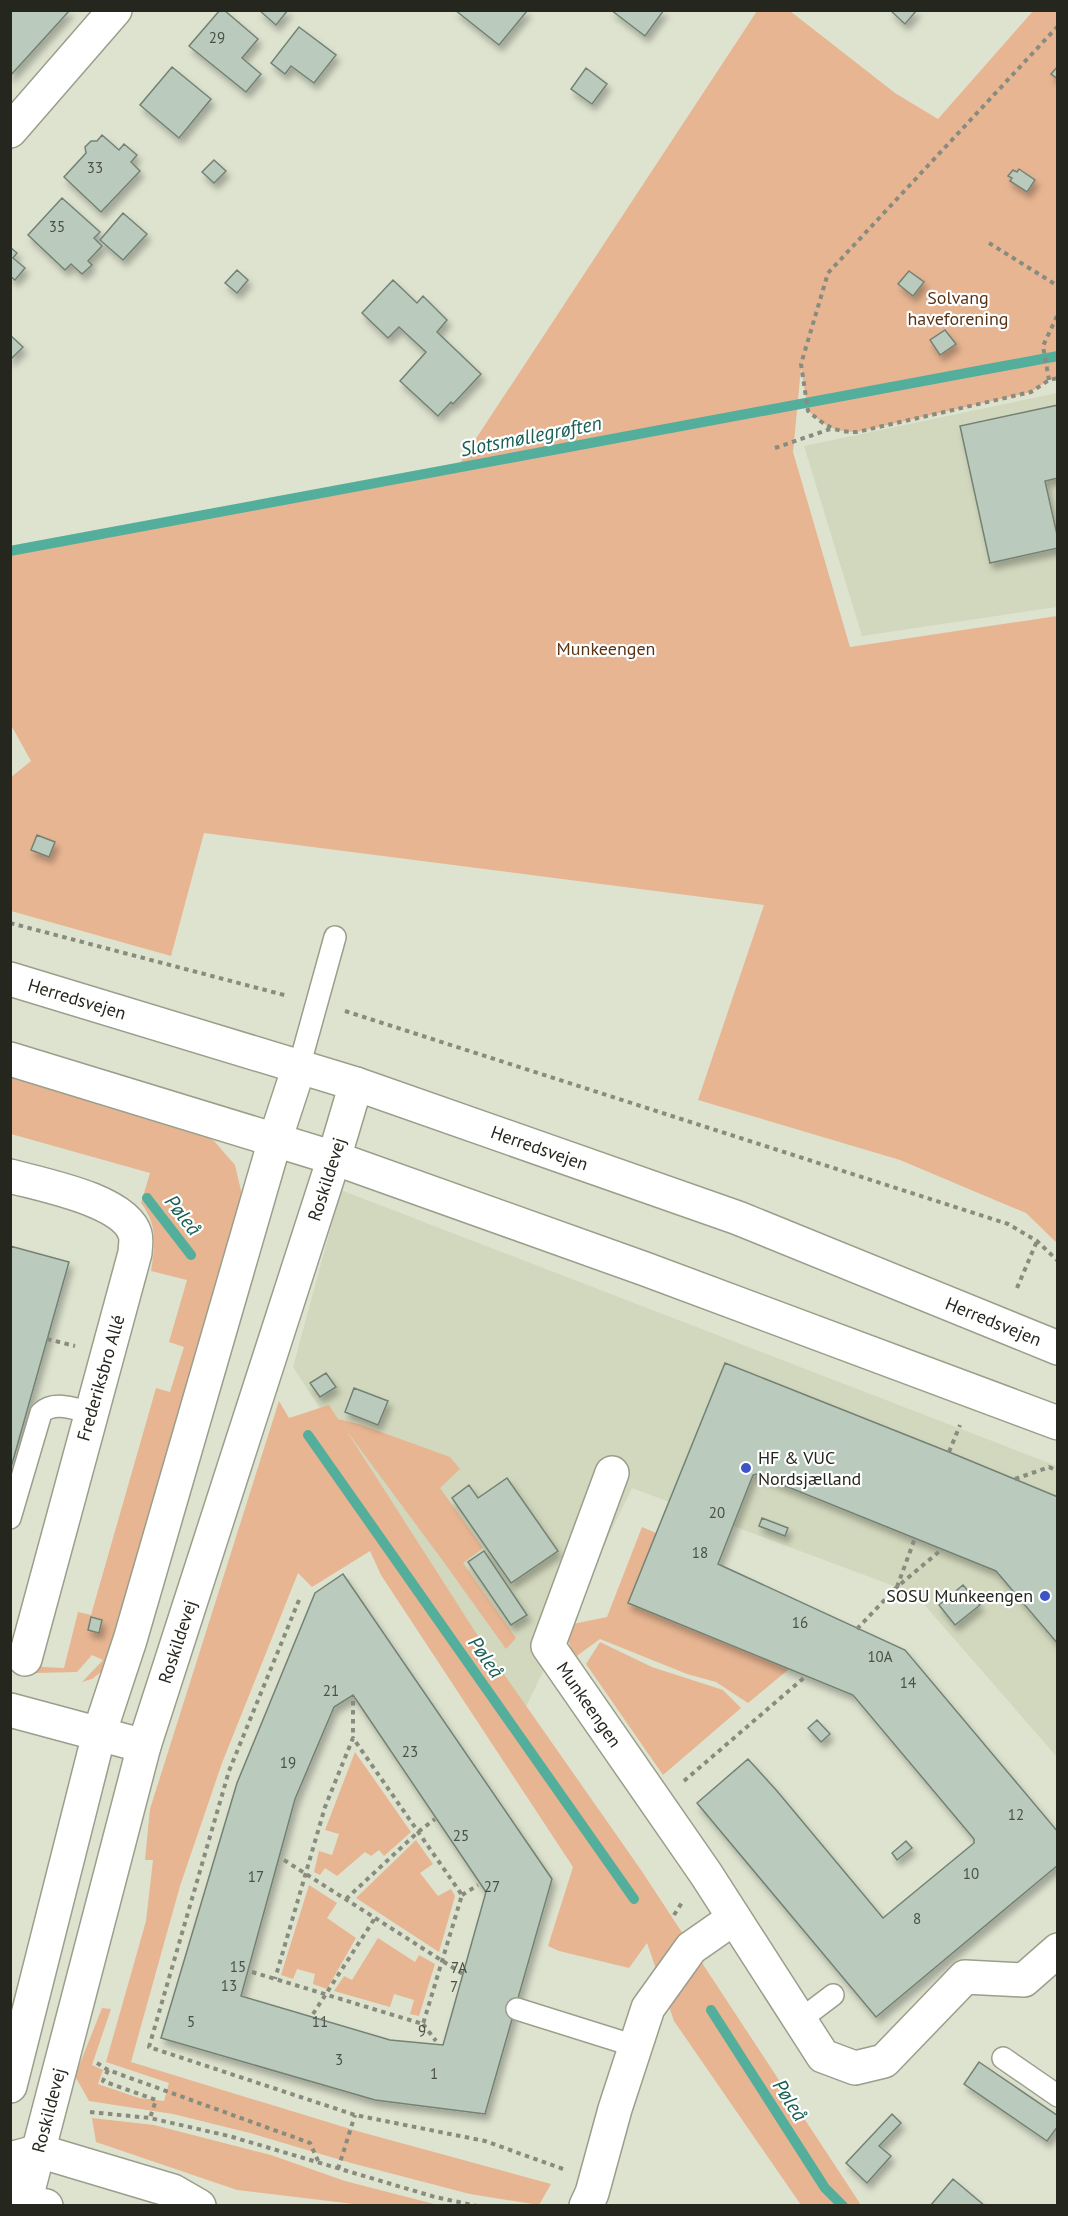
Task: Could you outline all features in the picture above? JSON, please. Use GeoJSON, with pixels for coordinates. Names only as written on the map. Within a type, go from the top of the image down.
{"type":"FeatureCollection","features":[{"type":"Feature","properties":{"kind":"street"},"geometry":{"type":"LineString","coordinates":[[10,131],[115,10]]}},
{"type":"Feature","properties":{"kind":"street","name":"Herredsvejen"},"geometry":{"type":"LineString","coordinates":[[10,979],[356,1084],[738,1218],[1058,1348]]}},
{"type":"Feature","properties":{"kind":"street"},"geometry":{"type":"LineString","coordinates":[[10,1059],[334,1158],[656,1273],[1058,1423]]}},
{"type":"Feature","properties":{"kind":"street"},"geometry":{"type":"LineString","coordinates":[[10,2086],[99,1734],[130,1640],[275,1140],[299,1067]]}},
{"type":"Feature","properties":{"kind":"street","name":"Roskildevej"},"geometry":{"type":"LineString","coordinates":[[26,2200],[25,2155],[144,1746],[356,1084]]}},
{"type":"Feature","properties":{"kind":"street","name":"Frederiksbro Allé"},"geometry":{"type":"LineString","coordinates":[[10,1176],[100,1202],[115,1210],[128,1222],[135,1234],[133,1261],[26,1659]]}},
{"type":"Feature","properties":{"kind":"street","name":"Munkeengen"},"geometry":{"type":"LineString","coordinates":[[612,1473],[548,1646],[664,1812],[823,2056],[855,2068],[884,2061],[965,1977],[1024,1980],[1058,1950]]}},
{"type":"Feature","properties":{"kind":"street"},"geometry":{"type":"LineString","coordinates":[[10,1710],[144,1746]]}},
{"type":"Feature","properties":{"kind":"street"},"geometry":{"type":"LineString","coordinates":[[586,2205],[592,2193],[644,2018],[654,1998],[691,1948],[734,1918]]}},
{"type":"Feature","properties":{"kind":"street"},"geometry":{"type":"LineString","coordinates":[[25,2155],[173,2192],[199,2205]]}},
{"type":"Feature","properties":{"kind":"lane"},"geometry":{"type":"LineString","coordinates":[[299,1067],[335,937]]}},
{"type":"Feature","properties":{"kind":"lane"},"geometry":{"type":"LineString","coordinates":[[10,1518],[41,1413],[47,1407],[58,1406],[91,1413]]}},
{"type":"Feature","properties":{"kind":"lane"},"geometry":{"type":"LineString","coordinates":[[800,2020],[833,1995]]}},
{"type":"Feature","properties":{"kind":"lane"},"geometry":{"type":"LineString","coordinates":[[517,2009],[552,2022],[635,2046]]}},
{"type":"Feature","properties":{"kind":"lane"},"geometry":{"type":"LineString","coordinates":[[1003,2058],[1058,2096]]}},
{"type":"Feature","properties":{"kind":"path"},"geometry":{"type":"LineString","coordinates":[[1058,26],[828,273],[801,364],[808,411],[830,429],[843,432],[868,429],[1031,392],[1049,380],[1058,378]]}},
{"type":"Feature","properties":{"kind":"path"},"geometry":{"type":"LineString","coordinates":[[989,243],[1058,286]]}},
{"type":"Feature","properties":{"kind":"path"},"geometry":{"type":"LineString","coordinates":[[1049,380],[1043,346],[1058,314]]}},
{"type":"Feature","properties":{"kind":"path"},"geometry":{"type":"LineString","coordinates":[[775,448],[830,429]]}},
{"type":"Feature","properties":{"kind":"path"},"geometry":{"type":"LineString","coordinates":[[10,923],[379,1022],[1008,1224],[1037,1241],[1058,1261]]}},
{"type":"Feature","properties":{"kind":"path"},"geometry":{"type":"LineString","coordinates":[[1017,1288],[1037,1241]]}},
{"type":"Feature","properties":{"kind":"path"},"geometry":{"type":"LineString","coordinates":[[949,1452],[962,1420]]}},
{"type":"Feature","properties":{"kind":"path"},"geometry":{"type":"LineString","coordinates":[[1015,1479],[1049,1467],[1058,1471]]}},
{"type":"Feature","properties":{"kind":"path"},"geometry":{"type":"LineString","coordinates":[[897,1587],[915,1538]]}},
{"type":"Feature","properties":{"kind":"path"},"geometry":{"type":"LineString","coordinates":[[857,1629],[897,1587],[941,1550]]}},
{"type":"Feature","properties":{"kind":"path"},"geometry":{"type":"LineString","coordinates":[[299,1600],[229,1772],[148,2047],[355,2115],[485,2141],[567,2170]]}},
{"type":"Feature","properties":{"kind":"path"},"geometry":{"type":"LineString","coordinates":[[682,1782],[806,1676]]}},
{"type":"Feature","properties":{"kind":"path"},"geometry":{"type":"LineString","coordinates":[[275,1979],[325,1807],[353,1738],[353,1701]]}},
{"type":"Feature","properties":{"kind":"path"},"geometry":{"type":"LineString","coordinates":[[353,1738],[462,1895]]}},
{"type":"Feature","properties":{"kind":"path"},"geometry":{"type":"LineString","coordinates":[[345,1899],[435,1819]]}},
{"type":"Feature","properties":{"kind":"path"},"geometry":{"type":"LineString","coordinates":[[284,1860],[463,1974]]}},
{"type":"Feature","properties":{"kind":"path"},"geometry":{"type":"LineString","coordinates":[[423,2024],[462,1895],[478,1885]]}},
{"type":"Feature","properties":{"kind":"path"},"geometry":{"type":"LineString","coordinates":[[314,2014],[375,1918]]}},
{"type":"Feature","properties":{"kind":"path"},"geometry":{"type":"LineString","coordinates":[[252,1972],[423,2024],[436,2041]]}},
{"type":"Feature","properties":{"kind":"path"},"geometry":{"type":"LineString","coordinates":[[96,2062],[108,2070],[310,2143],[319,2164]]}},
{"type":"Feature","properties":{"kind":"path"},"geometry":{"type":"LineString","coordinates":[[108,2070],[103,2081],[156,2100],[150,2118]]}},
{"type":"Feature","properties":{"kind":"path"},"geometry":{"type":"LineString","coordinates":[[90,2112],[150,2118],[230,2136],[435,2197],[477,2205]]}},
{"type":"Feature","properties":{"kind":"path"},"geometry":{"type":"LineString","coordinates":[[338,2169],[355,2115]]}},
{"type":"Feature","properties":{"kind":"shaded area"},"geometry":{"type":"Polygon","coordinates":[[[1057,393],[1057,607],[862,636],[804,446],[1057,393]]]}},
{"type":"Feature","properties":{"kind":"shaded area"},"geometry":{"type":"Polygon","coordinates":[[[341,1190],[1057,1466],[1057,1757],[915,1594],[632,1488],[521,1717],[293,1367],[341,1190]]]}},
{"type":"Feature","properties":{"kind":"green space","name":"Munkeengen"},"geometry":{"type":"Polygon","coordinates":[[[757,11],[790,11],[895,93],[938,119],[1033,11],[1057,11],[1057,378],[1049,380],[1031,392],[849,432],[830,427],[808,411],[801,368],[793,452],[850,647],[1057,616],[1057,1243],[1026,1213],[900,1160],[698,1100],[764,905],[204,833],[171,956],[11,911],[10,778],[31,761],[11,725],[11,551],[458,466],[757,11]]]}},
{"type":"Feature","properties":{"kind":"green space"},"geometry":{"type":"Polygon","coordinates":[[[11,1077],[190,1127],[214,1141],[235,1165],[243,1199],[110,1665],[92,1679],[82,1682],[103,1660],[92,1655],[77,1672],[36,1673],[11,1669],[10,1658],[43,1667],[64,1668],[78,1612],[91,1615],[156,1388],[170,1392],[184,1347],[169,1342],[187,1280],[151,1271],[153,1227],[141,1203],[150,1173],[11,1134],[11,1077]]]}},
{"type":"Feature","properties":{"kind":"green space"},"geometry":{"type":"Polygon","coordinates":[[[279,1401],[289,1418],[329,1405],[338,1419],[359,1424],[450,1457],[460,1469],[440,1488],[483,1548],[463,1563],[516,1638],[506,1649],[346,1430],[485,1647],[641,1870],[861,2205],[801,2205],[674,2021],[647,1943],[629,1968],[559,1951],[548,1946],[573,1867],[381,1575],[370,1551],[312,1587],[298,1573],[222,1763],[180,1886],[131,2062],[357,2131],[551,2184],[539,2205],[470,2194],[173,2114],[89,2101],[75,2076],[102,2008],[111,2009],[92,2065],[103,2070],[98,2084],[139,2098],[164,2101],[169,2083],[106,2062],[146,1921],[153,1860],[145,1860],[150,1809],[279,1401]]]}},
{"type":"Feature","properties":{"kind":"green space"},"geometry":{"type":"Polygon","coordinates":[[[642,1527],[656,1533],[628,1603],[789,1669],[748,1703],[716,1682],[687,1674],[600,1639],[574,1658],[566,1633],[568,1625],[607,1617],[642,1527]]]}},
{"type":"Feature","properties":{"kind":"green space"},"geometry":{"type":"Polygon","coordinates":[[[600,1642],[652,1667],[723,1690],[741,1708],[663,1775],[586,1664],[600,1642]]]}},
{"type":"Feature","properties":{"kind":"green space"},"geometry":{"type":"Polygon","coordinates":[[[355,1752],[411,1832],[384,1856],[379,1850],[371,1856],[365,1852],[337,1876],[325,1868],[320,1875],[314,1872],[319,1851],[332,1855],[339,1834],[325,1830],[355,1752]]]}},
{"type":"Feature","properties":{"kind":"green space"},"geometry":{"type":"Polygon","coordinates":[[[416,1840],[433,1864],[420,1873],[438,1896],[451,1889],[455,1896],[439,1952],[356,1898],[416,1840]]]}},
{"type":"Feature","properties":{"kind":"green space"},"geometry":{"type":"Polygon","coordinates":[[[309,1885],[337,1903],[327,1918],[356,1938],[327,1989],[313,1984],[315,1974],[297,1969],[293,1979],[281,1975],[309,1885]]]}},
{"type":"Feature","properties":{"kind":"green space"},"geometry":{"type":"Polygon","coordinates":[[[378,1938],[415,1962],[419,1955],[435,1964],[419,2016],[410,2014],[414,2000],[394,1994],[390,2007],[334,1991],[344,1976],[352,1980],[378,1938]]]}},
{"type":"Feature","properties":{"kind":"green space"},"geometry":{"type":"Polygon","coordinates":[[[92,2118],[154,2125],[271,2155],[345,2181],[438,2205],[362,2205],[237,2190],[96,2142],[92,2118]]]}},
{"type":"Feature","properties":{"kind":"building"},"geometry":{"type":"Polygon","coordinates":[[[10,10],[70,10],[10,76],[10,10]]]}},
{"type":"Feature","properties":{"kind":"building"},"geometry":{"type":"Polygon","coordinates":[[[220,10],[224,10],[258,39],[242,58],[261,74],[246,92],[189,46],[220,10]]]}},
{"type":"Feature","properties":{"kind":"building"},"geometry":{"type":"Polygon","coordinates":[[[259,10],[288,10],[276,25],[259,10]]]}},
{"type":"Feature","properties":{"kind":"building"},"geometry":{"type":"Polygon","coordinates":[[[455,10],[526,10],[527,11],[499,45],[455,10]]]}},
{"type":"Feature","properties":{"kind":"building"},"geometry":{"type":"Polygon","coordinates":[[[611,10],[664,10],[645,36],[611,10]]]}},
{"type":"Feature","properties":{"kind":"building"},"geometry":{"type":"Polygon","coordinates":[[[890,10],[917,10],[905,24],[890,10]]]}},
{"type":"Feature","properties":{"kind":"building"},"geometry":{"type":"Polygon","coordinates":[[[299,27],[336,55],[314,83],[291,66],[285,74],[271,63],[299,27]]]}},
{"type":"Feature","properties":{"kind":"building"},"geometry":{"type":"Polygon","coordinates":[[[1058,66],[1058,79],[1051,74],[1058,66]]]}},
{"type":"Feature","properties":{"kind":"building"},"geometry":{"type":"Polygon","coordinates":[[[172,67],[211,99],[179,138],[140,105],[172,67]]]}},
{"type":"Feature","properties":{"kind":"building"},"geometry":{"type":"Polygon","coordinates":[[[586,68],[607,84],[592,104],[571,89],[586,68]]]}},
{"type":"Feature","properties":{"kind":"building"},"geometry":{"type":"Polygon","coordinates":[[[102,135],[119,150],[124,144],[137,155],[131,162],[140,171],[101,212],[64,177],[86,153],[85,147],[91,141],[97,141],[102,135]]]}},
{"type":"Feature","properties":{"kind":"building"},"geometry":{"type":"Polygon","coordinates":[[[214,160],[226,171],[214,183],[202,172],[214,160]]]}},
{"type":"Feature","properties":{"kind":"building"},"geometry":{"type":"Polygon","coordinates":[[[1019,169],[1035,180],[1027,192],[1010,181],[1012,178],[1008,176],[1013,170],[1017,172],[1019,169]]]}},
{"type":"Feature","properties":{"kind":"building"},"geometry":{"type":"Polygon","coordinates":[[[62,198],[100,232],[94,238],[102,246],[88,261],[92,265],[82,274],[71,264],[65,270],[28,235],[62,198]]]}},
{"type":"Feature","properties":{"kind":"building"},"geometry":{"type":"Polygon","coordinates":[[[123,213],[147,234],[123,260],[100,240],[123,213]]]}},
{"type":"Feature","properties":{"kind":"building"},"geometry":{"type":"Polygon","coordinates":[[[10,247],[17,253],[13,258],[25,268],[15,280],[10,276],[10,247]]]}},
{"type":"Feature","properties":{"kind":"building"},"geometry":{"type":"Polygon","coordinates":[[[237,270],[248,280],[237,293],[225,283],[237,270]]]}},
{"type":"Feature","properties":{"kind":"building"},"geometry":{"type":"Polygon","coordinates":[[[909,271],[924,282],[913,296],[898,284],[909,271]]]}},
{"type":"Feature","properties":{"kind":"building"},"geometry":{"type":"Polygon","coordinates":[[[393,280],[417,303],[423,296],[447,320],[437,332],[481,374],[453,404],[451,402],[438,416],[400,381],[426,352],[399,327],[388,338],[362,313],[393,280]]]}},
{"type":"Feature","properties":{"kind":"building"},"geometry":{"type":"Polygon","coordinates":[[[945,330],[956,344],[940,355],[930,340],[945,330]]]}},
{"type":"Feature","properties":{"kind":"building"},"geometry":{"type":"Polygon","coordinates":[[[10,335],[23,347],[10,360],[10,335]]]}},
{"type":"Feature","properties":{"kind":"building"},"geometry":{"type":"Polygon","coordinates":[[[1058,405],[1058,478],[1045,481],[1058,548],[990,563],[960,426],[1058,405]]]}},
{"type":"Feature","properties":{"kind":"building"},"geometry":{"type":"Polygon","coordinates":[[[37,835],[55,842],[49,857],[31,850],[37,835]]]}},
{"type":"Feature","properties":{"kind":"building"},"geometry":{"type":"Polygon","coordinates":[[[10,1246],[69,1262],[10,1471],[10,1246]]]}},
{"type":"Feature","properties":{"kind":"building"},"geometry":{"type":"Polygon","coordinates":[[[725,1363],[1058,1497],[1058,1644],[996,1571],[756,1474],[753,1475],[718,1564],[905,1650],[1058,1832],[1058,1865],[876,2017],[697,1803],[748,1759],[883,1918],[974,1843],[974,1839],[853,1695],[628,1603],[725,1363]]]}},
{"type":"Feature","properties":{"kind":"building"},"geometry":{"type":"Polygon","coordinates":[[[326,1373],[336,1387],[320,1397],[310,1383],[326,1373]]]}},
{"type":"Feature","properties":{"kind":"building"},"geometry":{"type":"Polygon","coordinates":[[[354,1388],[388,1401],[378,1425],[345,1412],[354,1388]]]}},
{"type":"Feature","properties":{"kind":"building"},"geometry":{"type":"Polygon","coordinates":[[[507,1478],[558,1551],[511,1583],[452,1498],[469,1485],[478,1498],[507,1478]]]}},
{"type":"Feature","properties":{"kind":"building"},"geometry":{"type":"Polygon","coordinates":[[[762,1518],[788,1528],[785,1536],[759,1526],[762,1518]]]}},
{"type":"Feature","properties":{"kind":"building"},"geometry":{"type":"Polygon","coordinates":[[[484,1551],[527,1615],[511,1625],[468,1562],[484,1551]]]}},
{"type":"Feature","properties":{"kind":"building"},"geometry":{"type":"Polygon","coordinates":[[[343,1574],[552,1879],[485,2114],[375,2100],[161,2038],[237,1783],[315,1593],[343,1574]],[[353,1695],[334,1707],[295,1799],[241,1996],[390,2040],[443,2045],[486,1892],[353,1695]]]}},
{"type":"Feature","properties":{"kind":"building"},"geometry":{"type":"Polygon","coordinates":[[[963,1585],[980,1605],[955,1625],[939,1605],[963,1585]]]}},
{"type":"Feature","properties":{"kind":"building"},"geometry":{"type":"Polygon","coordinates":[[[91,1617],[102,1620],[99,1633],[88,1630],[91,1617]]]}},
{"type":"Feature","properties":{"kind":"building"},"geometry":{"type":"Polygon","coordinates":[[[817,1720],[830,1734],[821,1742],[808,1728],[817,1720]]]}},
{"type":"Feature","properties":{"kind":"building"},"geometry":{"type":"Polygon","coordinates":[[[906,1841],[912,1848],[897,1860],[892,1853],[906,1841]]]}},
{"type":"Feature","properties":{"kind":"building"},"geometry":{"type":"Polygon","coordinates":[[[979,2062],[1058,2116],[1058,2126],[1047,2141],[964,2084],[979,2062]]]}},
{"type":"Feature","properties":{"kind":"building"},"geometry":{"type":"Polygon","coordinates":[[[892,2114],[901,2123],[879,2146],[891,2156],[867,2183],[846,2163],[892,2114]]]}},
{"type":"Feature","properties":{"kind":"building"},"geometry":{"type":"Polygon","coordinates":[[[953,2179],[985,2206],[930,2206],[953,2179]]]}},
{"type":"Feature","properties":{"kind":"waterway","name":"Slotsmøllegrøften"},"geometry":{"type":"LineString","coordinates":[[10,551],[1058,356]]}},
{"type":"Feature","properties":{"kind":"waterway","name":"Pøleå"},"geometry":{"type":"LineString","coordinates":[[147,1198],[191,1255]]}},
{"type":"Feature","properties":{"kind":"waterway","name":"Pøleå"},"geometry":{"type":"LineString","coordinates":[[308,1435],[634,1899]]}},
{"type":"Feature","properties":{"kind":"waterway","name":"Pøleå"},"geometry":{"type":"LineString","coordinates":[[711,2010],[825,2188],[843,2206]]}},
{"type":"Feature","properties":{"kind":"place","name":"HF & VUC Nordsjælland"},"geometry":{"type":"Point","coordinates":[746,1468]}},
{"type":"Feature","properties":{"kind":"place","name":"SOSU Munkeengen"},"geometry":{"type":"Point","coordinates":[1045,1596]}},
{"type":"Feature","properties":{"kind":"park label","name":"Solvang haveforening"},"geometry":{"type":"Point","coordinates":[958,308]}}]}
